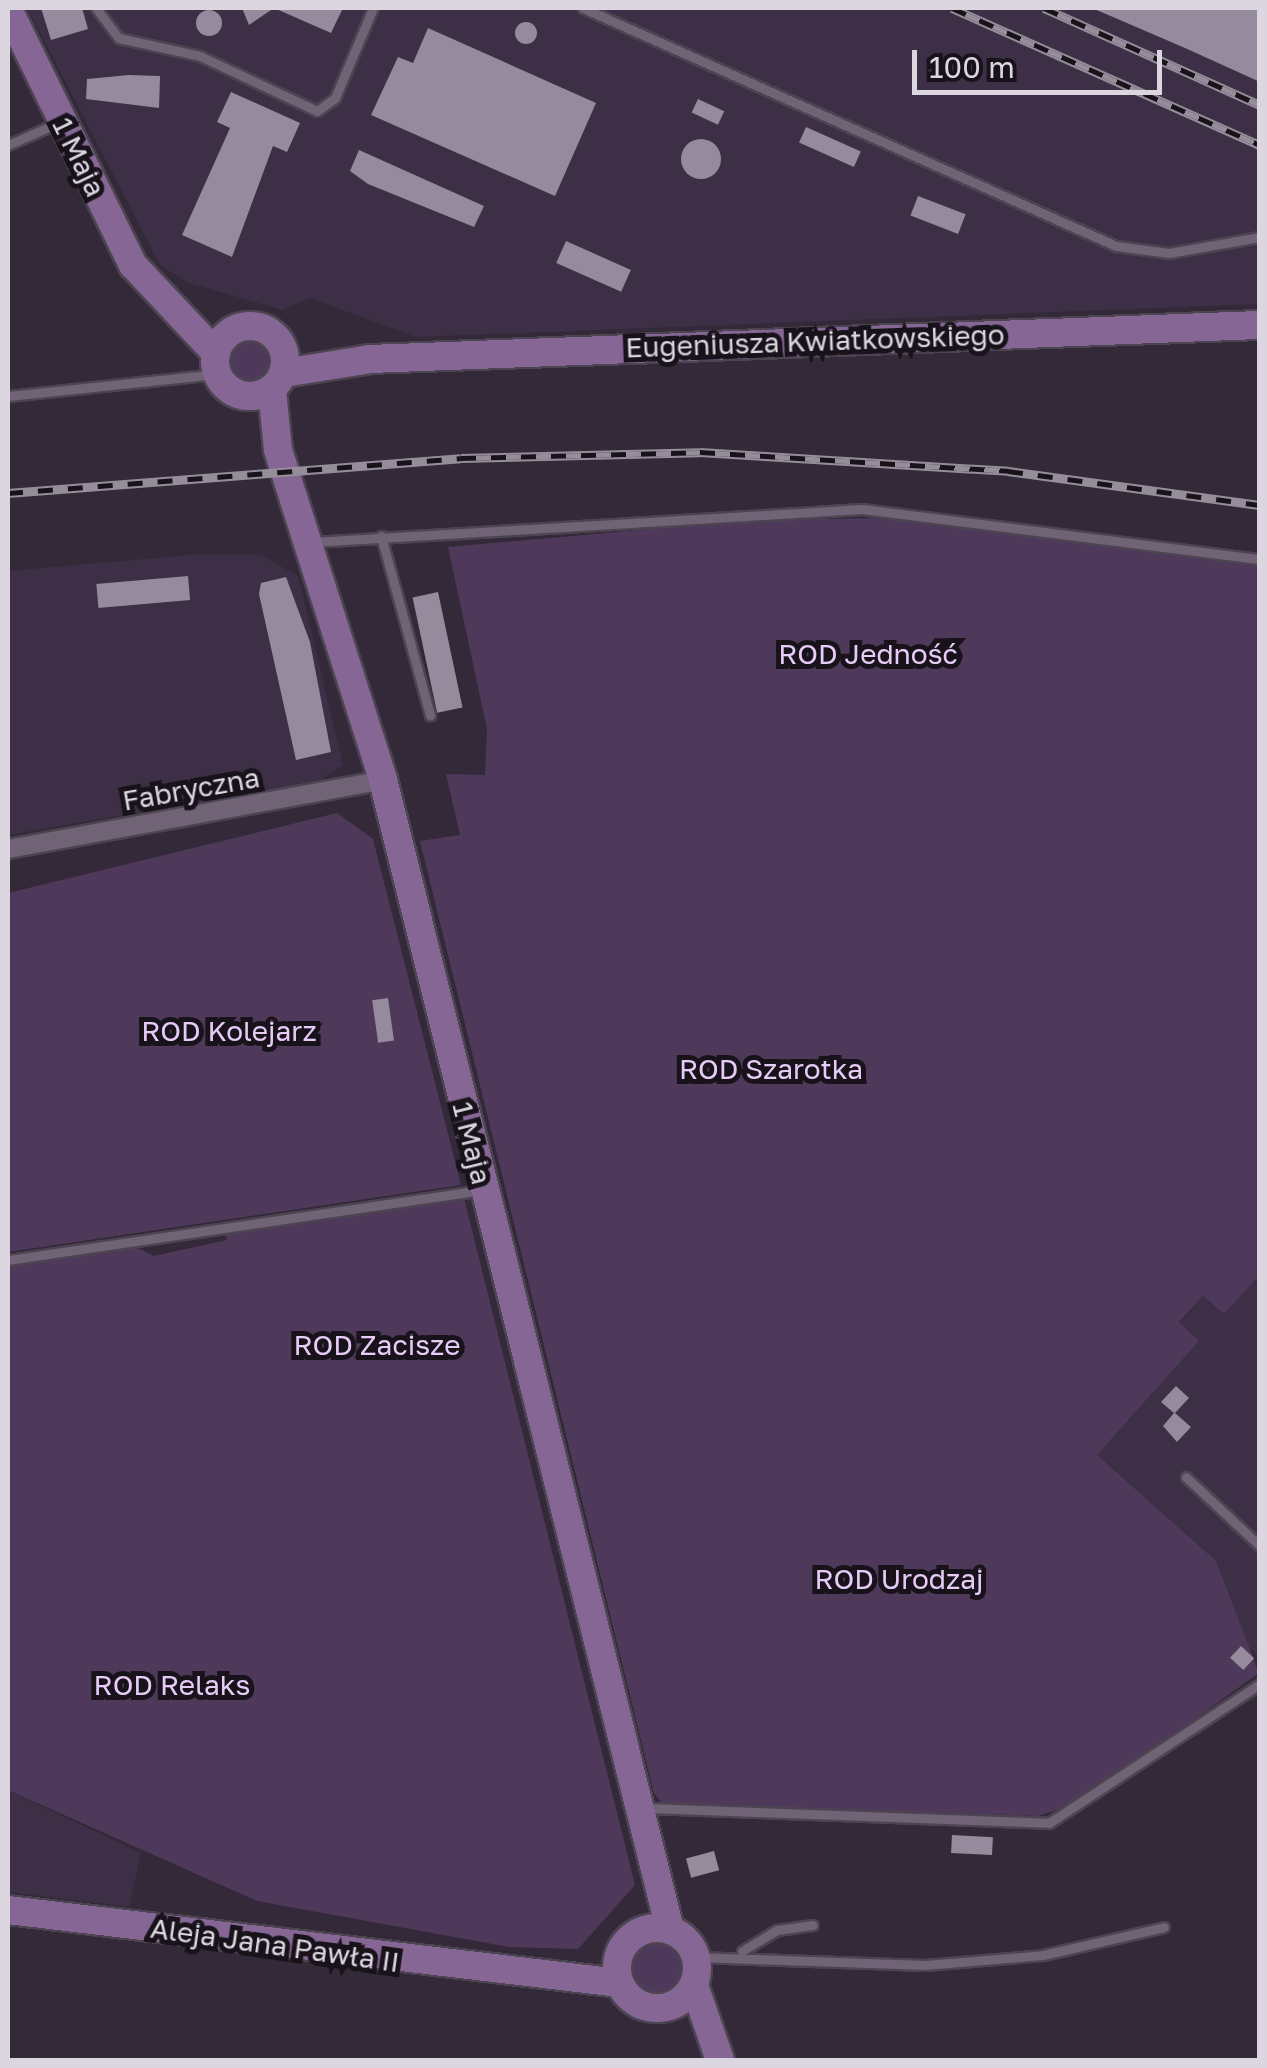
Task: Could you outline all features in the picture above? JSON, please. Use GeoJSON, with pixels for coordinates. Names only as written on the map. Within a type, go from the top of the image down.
{"type":"FeatureCollection","features":[{"type":"Feature","properties":{"kind":"street","name":"1 Maja"},"geometry":{"type":"LineString","coordinates":[[8,9],[133,265],[160,298],[220,353]]}},
{"type":"Feature","properties":{"kind":"street","name":"Eugeniusza Kwiatkowskiego"},"geometry":{"type":"LineString","coordinates":[[272,377],[370,359],[1260,326]]}},
{"type":"Feature","properties":{"kind":"street"},"geometry":{"type":"LineString","coordinates":[[220,353],[260,327],[272,377]]}},
{"type":"Feature","properties":{"kind":"street"},"geometry":{"type":"LineString","coordinates":[[220,353],[272,377]]}},
{"type":"Feature","properties":{"kind":"street","name":"1 Maja"},"geometry":{"type":"LineString","coordinates":[[272,377],[278,450],[382,780],[638,1810],[656,1930]]}},
{"type":"Feature","properties":{"kind":"street","name":"Fabryczna"},"geometry":{"type":"LineString","coordinates":[[8,849],[382,780]]}},
{"type":"Feature","properties":{"kind":"street","name":"Aleja Jana Pawła II"},"geometry":{"type":"LineString","coordinates":[[8,1910],[387,1961],[544,1969],[619,1983]]}},
{"type":"Feature","properties":{"kind":"street"},"geometry":{"type":"LineString","coordinates":[[712,2060],[664,2008],[637,2003],[619,1983],[619,1954],[656,1930],[695,1971],[720,2060]]}},
{"type":"Feature","properties":{"kind":"street","name":"Aleja Jana Pawła II"},"geometry":{"type":"LineString","coordinates":[[544,1969],[619,1954]]}},
{"type":"Feature","properties":{"kind":"street"},"geometry":{"type":"LineString","coordinates":[[664,2008],[695,1971]]}},
{"type":"Feature","properties":{"kind":"lane"},"geometry":{"type":"LineString","coordinates":[[96,8],[120,38],[200,56],[318,111],[335,98],[373,8]]}},
{"type":"Feature","properties":{"kind":"lane"},"geometry":{"type":"LineString","coordinates":[[583,8],[1116,246],[1169,253],[1260,237]]}},
{"type":"Feature","properties":{"kind":"lane"},"geometry":{"type":"LineString","coordinates":[[8,145],[62,121]]}},
{"type":"Feature","properties":{"kind":"lane"},"geometry":{"type":"LineString","coordinates":[[8,396],[220,353]]}},
{"type":"Feature","properties":{"kind":"lane"},"geometry":{"type":"LineString","coordinates":[[308,542],[862,509],[1260,559]]}},
{"type":"Feature","properties":{"kind":"lane"},"geometry":{"type":"LineString","coordinates":[[381,536],[430,715]]}},
{"type":"Feature","properties":{"kind":"lane"},"geometry":{"type":"LineString","coordinates":[[8,1260],[484,1189]]}},
{"type":"Feature","properties":{"kind":"lane"},"geometry":{"type":"LineString","coordinates":[[1186,1476],[1260,1546]]}},
{"type":"Feature","properties":{"kind":"lane"},"geometry":{"type":"LineString","coordinates":[[638,1810],[1049,1823],[1260,1684]]}},
{"type":"Feature","properties":{"kind":"lane"},"geometry":{"type":"LineString","coordinates":[[695,1971],[742,1952],[777,1930],[813,1925]]}},
{"type":"Feature","properties":{"kind":"lane"},"geometry":{"type":"LineString","coordinates":[[742,1952],[925,1965],[1042,1955],[1164,1927]]}},
{"type":"Feature","properties":{"kind":"shaded area"},"geometry":{"type":"Polygon","coordinates":[[[27,8],[1259,8],[1259,304],[416,337],[310,298],[282,310],[186,282],[160,265],[27,8]]]}},
{"type":"Feature","properties":{"kind":"shaded area"},"geometry":{"type":"Polygon","coordinates":[[[201,554],[261,555],[298,576],[343,765],[318,782],[8,835],[8,571],[201,554]]]}},
{"type":"Feature","properties":{"kind":"shaded area"},"geometry":{"type":"Polygon","coordinates":[[[1259,1276],[1259,1657],[1241,1640],[1216,1561],[1097,1455],[1198,1342],[1179,1323],[1203,1296],[1224,1314],[1259,1276]]]}},
{"type":"Feature","properties":{"kind":"shaded area"},"geometry":{"type":"Polygon","coordinates":[[[8,1790],[141,1853],[129,1907],[8,1892],[8,1790]]]}},
{"type":"Feature","properties":{"kind":"green space"},"geometry":{"type":"Polygon","coordinates":[[[250,342],[264,348],[270,362],[264,376],[250,382],[236,376],[230,362],[236,348],[250,342]]]}},
{"type":"Feature","properties":{"kind":"green space"},"geometry":{"type":"Polygon","coordinates":[[[885,518],[1259,566],[1259,1276],[1224,1314],[1203,1296],[1179,1322],[1199,1341],[1097,1455],[1216,1561],[1259,1673],[1078,1803],[1038,1816],[663,1804],[654,1793],[420,841],[460,835],[446,774],[485,775],[487,729],[448,547],[751,520],[885,518]]]}},
{"type":"Feature","properties":{"kind":"green space","name":"ROD Kolejarz"},"geometry":{"type":"Polygon","coordinates":[[[337,813],[373,839],[461,1185],[8,1252],[8,893],[337,813]]]}},
{"type":"Feature","properties":{"kind":"green space"},"geometry":{"type":"Polygon","coordinates":[[[464,1198],[635,1885],[578,1949],[509,1947],[257,1901],[8,1790],[8,1265],[134,1246],[154,1256],[227,1240],[225,1231],[464,1198]]]}},
{"type":"Feature","properties":{"kind":"green space"},"geometry":{"type":"Polygon","coordinates":[[[659,1939],[680,1947],[688,1968],[680,1989],[659,1997],[638,1989],[630,1968],[638,1947],[659,1939]]]}},
{"type":"Feature","properties":{"kind":"building"},"geometry":{"type":"Polygon","coordinates":[[[41,8],[82,8],[88,29],[51,40],[41,8]]]}},
{"type":"Feature","properties":{"kind":"building"},"geometry":{"type":"Polygon","coordinates":[[[242,8],[274,8],[249,25],[242,8]]]}},
{"type":"Feature","properties":{"kind":"building"},"geometry":{"type":"Polygon","coordinates":[[[274,8],[343,8],[331,33],[274,8]]]}},
{"type":"Feature","properties":{"kind":"building"},"geometry":{"type":"Polygon","coordinates":[[[1092,8],[1260,8],[1260,82],[1185,48],[1092,8]]]}},
{"type":"Feature","properties":{"kind":"building"},"geometry":{"type":"Polygon","coordinates":[[[209,10],[218,14],[222,23],[218,32],[209,36],[200,32],[196,23],[200,14],[209,10]]]}},
{"type":"Feature","properties":{"kind":"building"},"geometry":{"type":"Polygon","coordinates":[[[526,22],[534,25],[534,41],[526,44],[518,41],[515,33],[518,25],[526,22]]]}},
{"type":"Feature","properties":{"kind":"building"},"geometry":{"type":"Polygon","coordinates":[[[428,28],[596,103],[555,196],[371,115],[398,57],[413,63],[428,28]]]}},
{"type":"Feature","properties":{"kind":"building"},"geometry":{"type":"Polygon","coordinates":[[[160,76],[159,108],[86,99],[87,79],[160,76]]]}},
{"type":"Feature","properties":{"kind":"building"},"geometry":{"type":"Polygon","coordinates":[[[231,92],[300,123],[287,152],[273,146],[232,257],[182,235],[230,128],[217,122],[231,92]]]}},
{"type":"Feature","properties":{"kind":"building"},"geometry":{"type":"Polygon","coordinates":[[[698,99],[724,111],[718,125],[692,113],[698,99]]]}},
{"type":"Feature","properties":{"kind":"building"},"geometry":{"type":"Polygon","coordinates":[[[806,127],[861,151],[854,167],[799,143],[806,127]]]}},
{"type":"Feature","properties":{"kind":"building"},"geometry":{"type":"Polygon","coordinates":[[[701,139],[715,145],[721,159],[715,173],[701,179],[687,173],[681,159],[687,145],[701,139]]]}},
{"type":"Feature","properties":{"kind":"building"},"geometry":{"type":"Polygon","coordinates":[[[359,150],[484,206],[474,227],[368,184],[350,171],[359,150]]]}},
{"type":"Feature","properties":{"kind":"building"},"geometry":{"type":"Polygon","coordinates":[[[918,196],[966,214],[958,234],[910,216],[918,196]]]}},
{"type":"Feature","properties":{"kind":"building"},"geometry":{"type":"Polygon","coordinates":[[[566,241],[631,270],[621,292],[556,263],[566,241]]]}},
{"type":"Feature","properties":{"kind":"building"},"geometry":{"type":"Polygon","coordinates":[[[188,576],[190,600],[98,608],[96,584],[188,576]]]}},
{"type":"Feature","properties":{"kind":"building"},"geometry":{"type":"Polygon","coordinates":[[[286,577],[310,642],[331,752],[296,760],[259,594],[261,583],[286,577]]]}},
{"type":"Feature","properties":{"kind":"building"},"geometry":{"type":"Polygon","coordinates":[[[438,592],[463,707],[437,713],[413,597],[438,592]]]}},
{"type":"Feature","properties":{"kind":"building"},"geometry":{"type":"Polygon","coordinates":[[[388,998],[394,1041],[378,1043],[372,1000],[388,998]]]}},
{"type":"Feature","properties":{"kind":"building"},"geometry":{"type":"Polygon","coordinates":[[[1176,1386],[1189,1398],[1175,1413],[1191,1427],[1177,1442],[1163,1426],[1174,1413],[1161,1402],[1176,1386]]]}},
{"type":"Feature","properties":{"kind":"building"},"geometry":{"type":"Polygon","coordinates":[[[1241,1646],[1254,1658],[1243,1670],[1230,1658],[1241,1646]]]}},
{"type":"Feature","properties":{"kind":"building"},"geometry":{"type":"Polygon","coordinates":[[[952,1835],[993,1837],[992,1855],[951,1853],[952,1835]]]}},
{"type":"Feature","properties":{"kind":"building"},"geometry":{"type":"Polygon","coordinates":[[[714,1851],[719,1870],[691,1878],[686,1859],[714,1851]]]}},
{"type":"Feature","properties":{"kind":"railway"},"geometry":{"type":"LineString","coordinates":[[952,8],[1260,145]]}},
{"type":"Feature","properties":{"kind":"railway"},"geometry":{"type":"LineString","coordinates":[[1044,8],[1260,105]]}},
{"type":"Feature","properties":{"kind":"railway"},"geometry":{"type":"LineString","coordinates":[[8,493],[461,458],[700,452],[1008,471],[1260,505]]}},
{"type":"Feature","properties":{"kind":"park label","name":"ROD Jedność"},"geometry":{"type":"Point","coordinates":[868,654]}},
{"type":"Feature","properties":{"kind":"park label","name":"ROD Szarotka"},"geometry":{"type":"Point","coordinates":[771,1069]}},
{"type":"Feature","properties":{"kind":"park label","name":"ROD Zacisze"},"geometry":{"type":"Point","coordinates":[377,1345]}},
{"type":"Feature","properties":{"kind":"park label","name":"ROD Urodzaj"},"geometry":{"type":"Point","coordinates":[899,1579]}},
{"type":"Feature","properties":{"kind":"park label","name":"ROD Relaks"},"geometry":{"type":"Point","coordinates":[172,1685]}}]}
